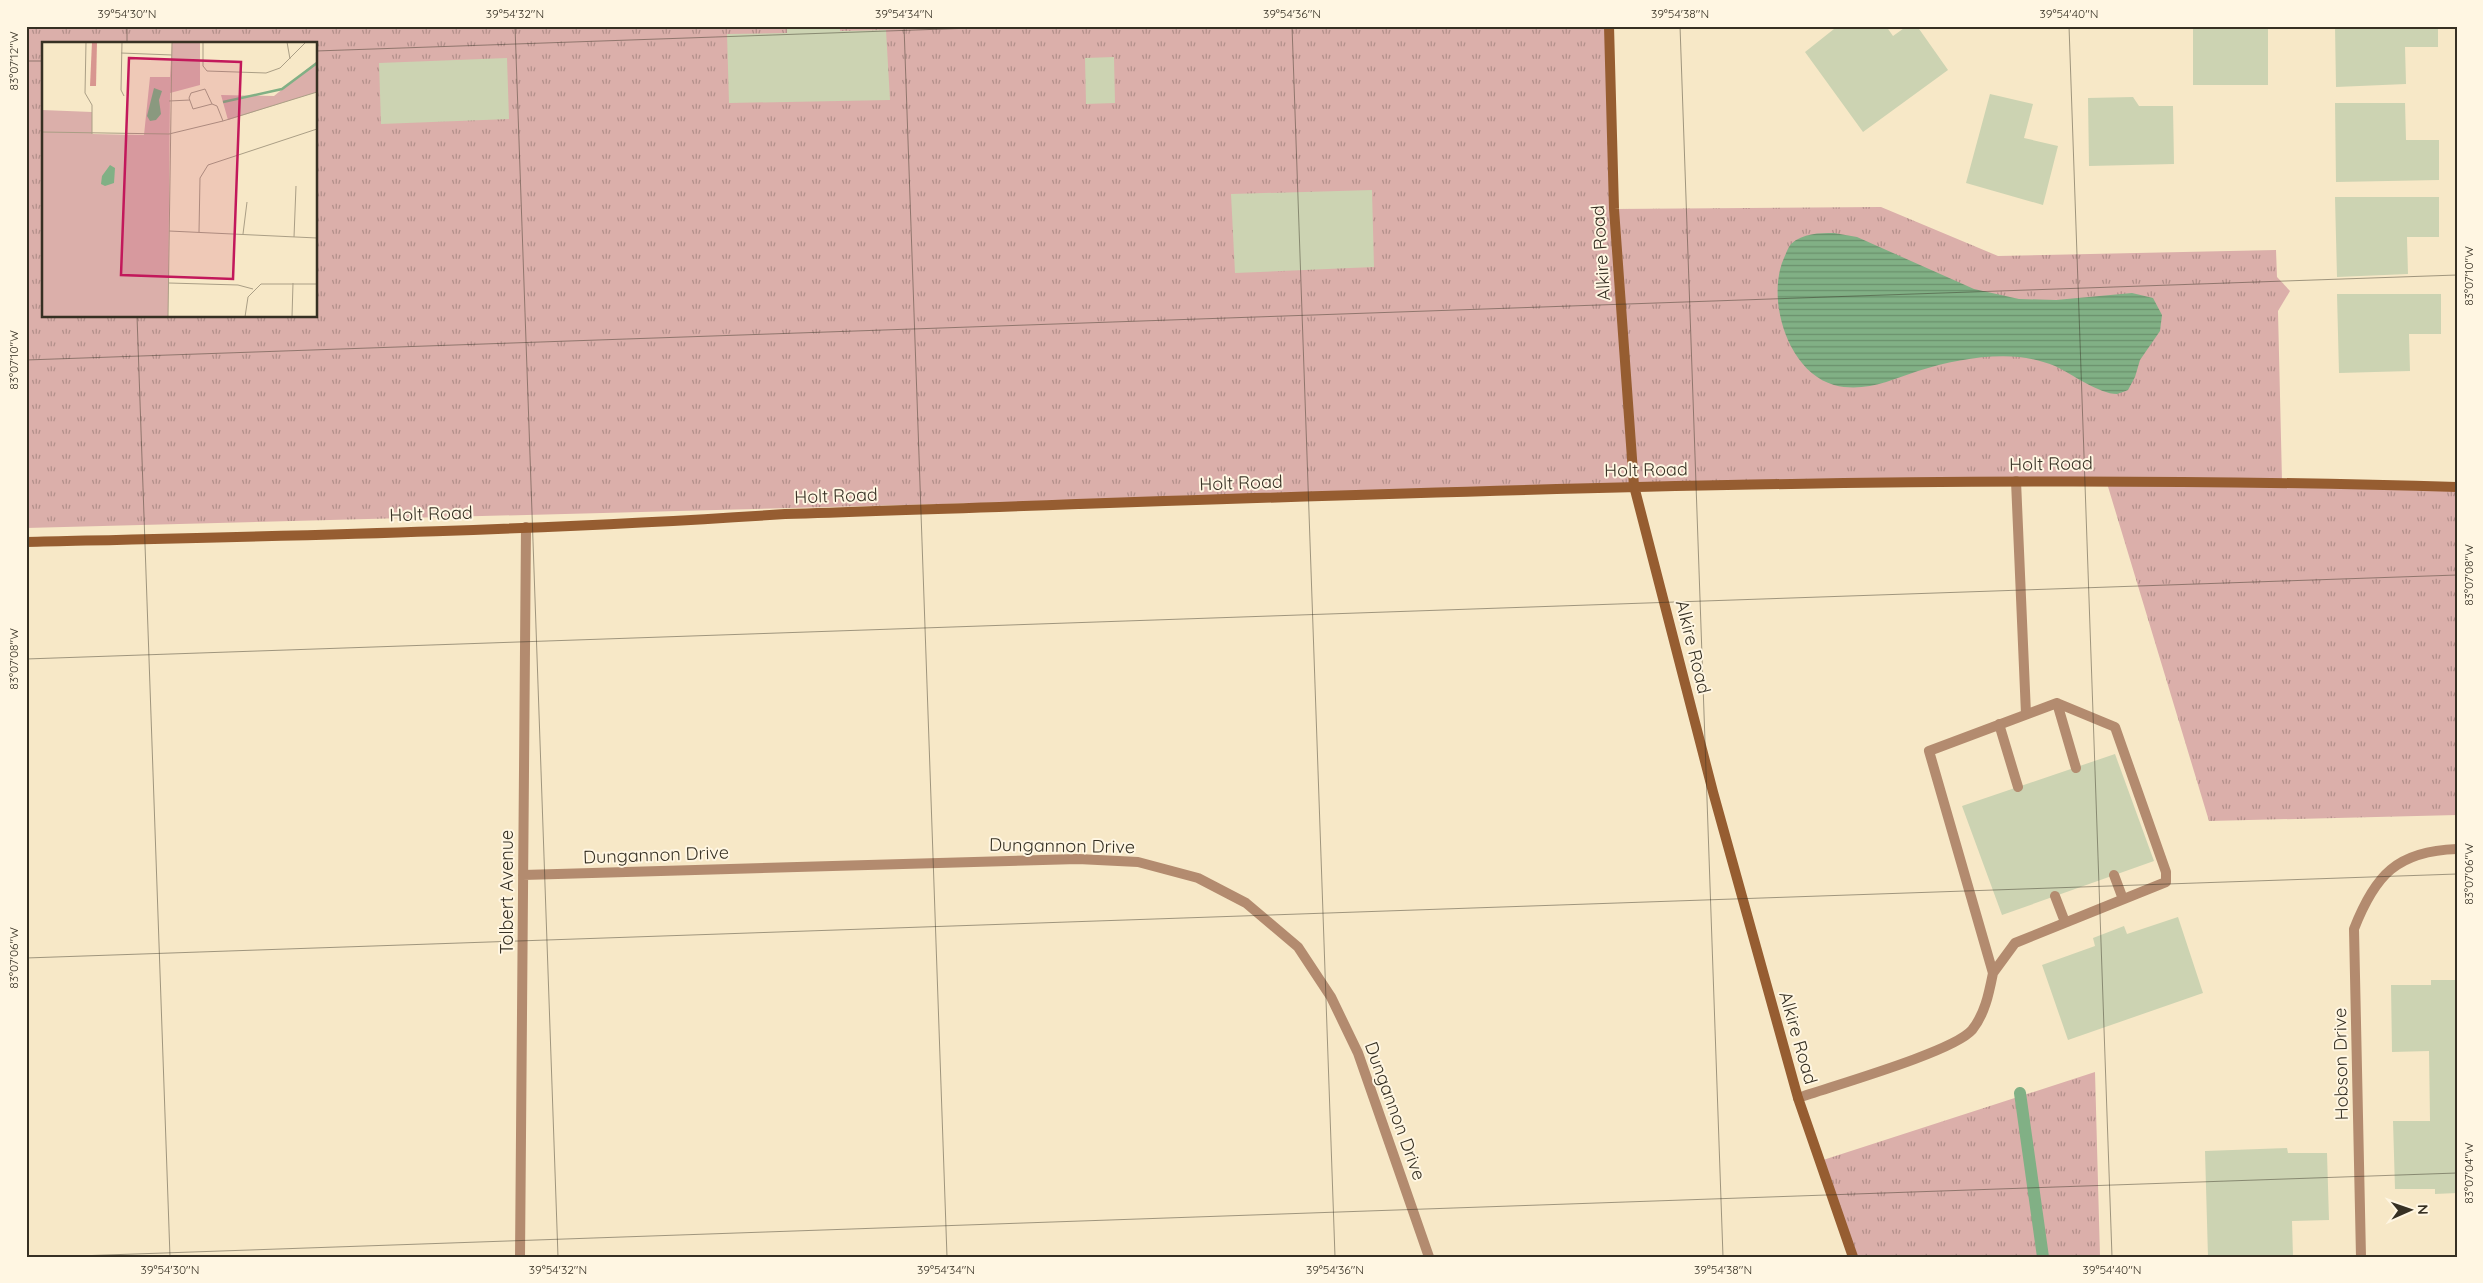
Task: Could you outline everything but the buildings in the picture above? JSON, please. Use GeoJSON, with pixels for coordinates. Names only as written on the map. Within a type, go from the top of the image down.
{"type":"FeatureCollection","features":[{"type":"Feature","properties":{"kind":"main road","name":"Alkire Road"},"geometry":{"type":"LineString","coordinates":[[1609,26],[1614,209],[1634,486],[1713,792],[1798,1098],[1853,1257]]}},
{"type":"Feature","properties":{"kind":"main road","name":"Holt Road"},"geometry":{"type":"LineString","coordinates":[[26,542],[526,527],[686,521],[785,514],[1634,486],[2016,481],[2282,482],[2457,487]]}},
{"type":"Feature","properties":{"kind":"street"},"geometry":{"type":"LineString","coordinates":[[2016,481],[2026,714]]}},
{"type":"Feature","properties":{"kind":"street","name":"Tolbert Avenue"},"geometry":{"type":"LineString","coordinates":[[520,1257],[526,527]]}},
{"type":"Feature","properties":{"kind":"street"},"geometry":{"type":"LineString","coordinates":[[2056,703],[2076,768]]}},
{"type":"Feature","properties":{"kind":"street"},"geometry":{"type":"LineString","coordinates":[[1798,1098],[1948,1047],[1972,1031],[1987,1004],[1993,973],[2014,942],[2166,882],[2166,872],[2115,727],[2056,703],[1929,751],[1993,973]]}},
{"type":"Feature","properties":{"kind":"street"},"geometry":{"type":"LineString","coordinates":[[1998,724],[2018,787]]}},
{"type":"Feature","properties":{"kind":"street","name":"Hobson Drive"},"geometry":{"type":"LineString","coordinates":[[2361,1257],[2354,928],[2365,900],[2381,877],[2401,860],[2423,852],[2457,849]]}},
{"type":"Feature","properties":{"kind":"street","name":"Dungannon Drive"},"geometry":{"type":"LineString","coordinates":[[523,874],[1078,859],[1138,862],[1198,878],[1246,903],[1298,947],[1331,996],[1358,1053],[1429,1257]]}},
{"type":"Feature","properties":{"kind":"street"},"geometry":{"type":"LineString","coordinates":[[2114,875],[2123,899]]}},
{"type":"Feature","properties":{"kind":"street"},"geometry":{"type":"LineString","coordinates":[[2055,896],[2065,922]]}},
{"type":"Feature","properties":{"kind":"green space"},"geometry":{"type":"Polygon","coordinates":[[[26,26],[1610,26],[1614,209],[1881,207],[1998,256],[2276,250],[2277,277],[2290,291],[2278,311],[2282,481],[2457,487],[2457,815],[2209,821],[2106,480],[1634,486],[26,528],[26,26]]]}},
{"type":"Feature","properties":{"kind":"green space"},"geometry":{"type":"Polygon","coordinates":[[[2095,1072],[2100,1257],[1853,1257],[1820,1161],[2095,1072]]]}},
{"type":"Feature","properties":{"kind":"shaded area"},"geometry":{"type":"Polygon","coordinates":[[[1834,233],[1857,237],[1974,289],[2019,299],[2056,300],[2132,293],[2153,298],[2162,315],[2160,331],[2140,360],[2135,377],[2128,390],[2117,394],[2102,391],[2062,370],[2037,360],[2006,356],[1955,361],[1867,386],[1845,387],[1834,385],[1818,377],[1804,365],[1793,350],[1785,332],[1778,293],[1779,274],[1791,244],[1806,236],[1834,233]]]}},
{"type":"Feature","properties":{"kind":"waterway"},"geometry":{"type":"LineString","coordinates":[[2020,1093],[2043,1257]]}}]}
